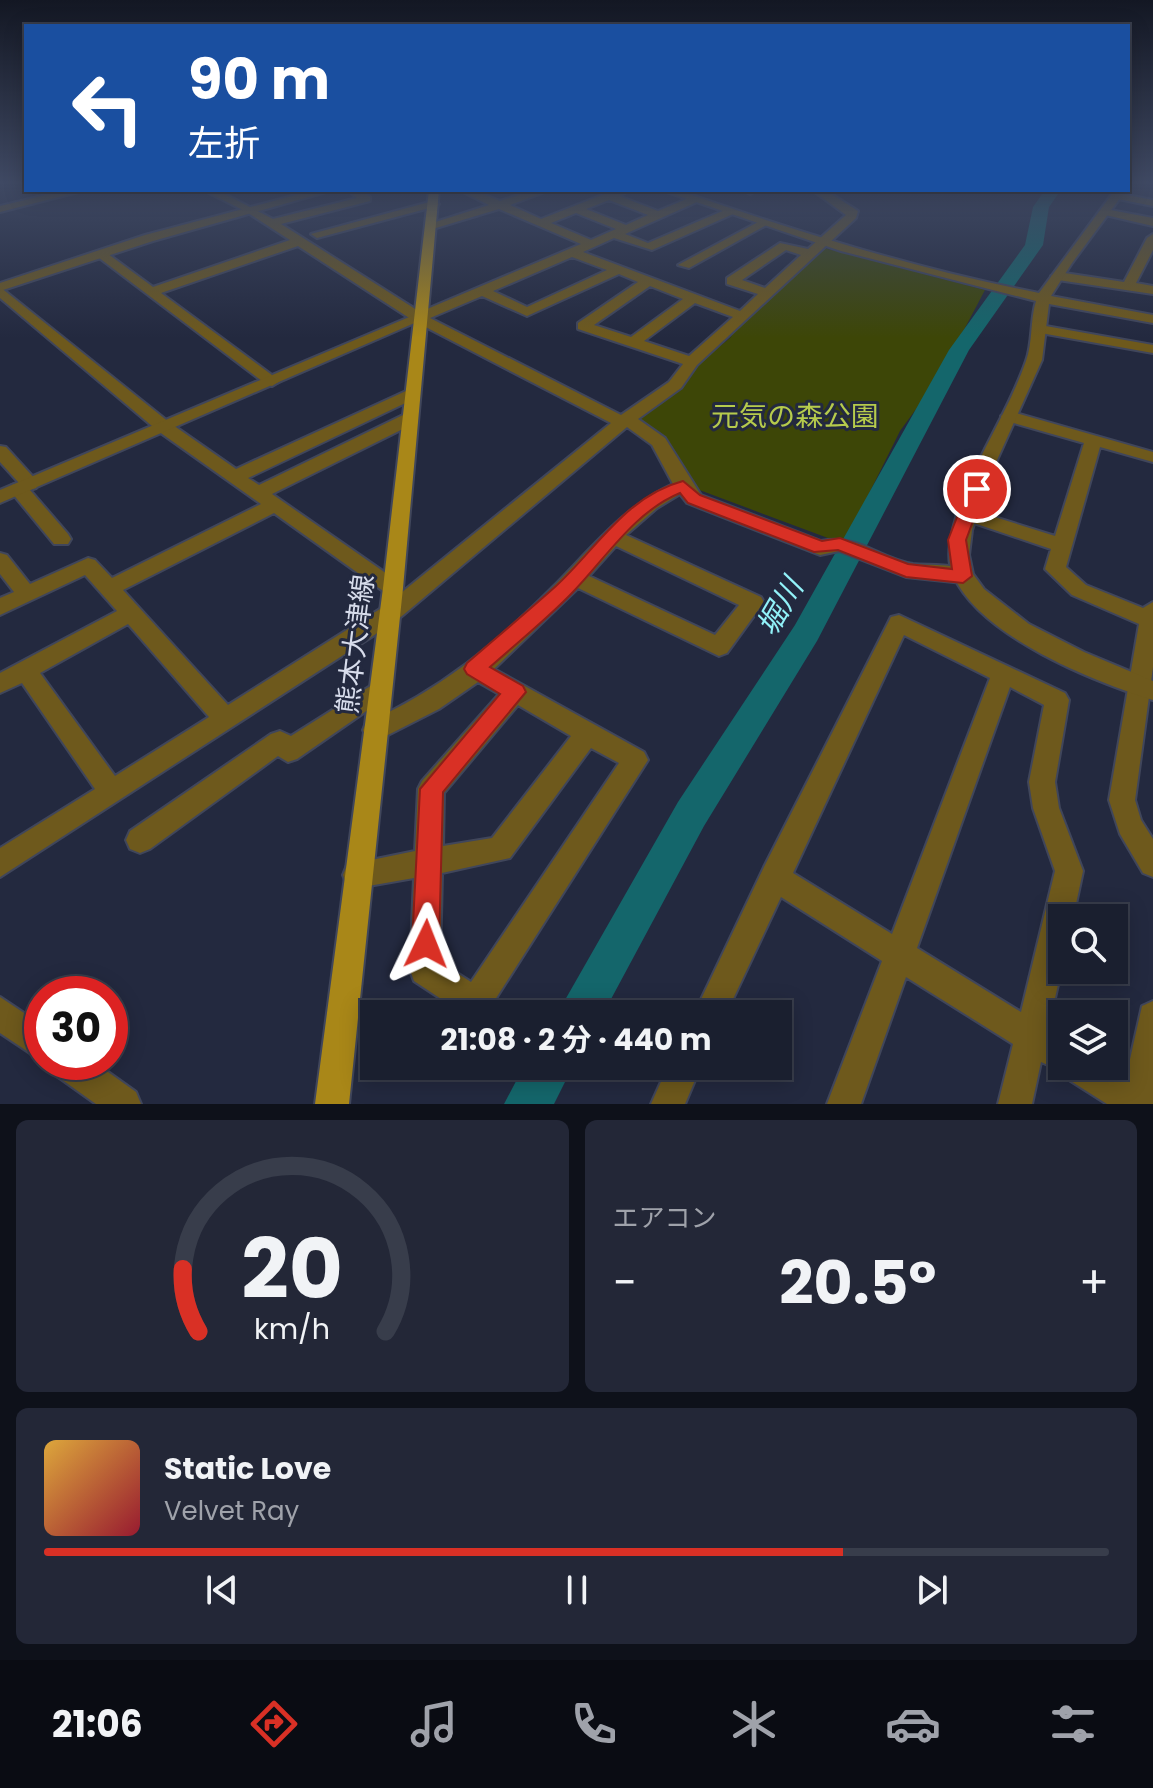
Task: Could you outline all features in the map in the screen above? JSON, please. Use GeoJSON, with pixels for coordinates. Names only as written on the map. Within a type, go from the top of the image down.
{"type":"FeatureCollection","features":[{"type":"Feature","properties":{"kind":"main road","name":"熊本大津線"},"geometry":{"type":"LineString","coordinates":[[332,1104],[393,588],[429,235]]}},
{"type":"Feature","properties":{"kind":"street"},"geometry":{"type":"LineString","coordinates":[[0,289],[165,235]]}},
{"type":"Feature","properties":{"kind":"street"},"geometry":{"type":"LineString","coordinates":[[290,235],[419,318],[624,420],[659,442],[683,486],[694,499],[820,548],[840,544],[906,570],[963,576]]}},
{"type":"Feature","properties":{"kind":"street"},"geometry":{"type":"LineString","coordinates":[[568,235],[591,244]]}},
{"type":"Feature","properties":{"kind":"street"},"geometry":{"type":"LineString","coordinates":[[0,497],[613,235]]}},
{"type":"Feature","properties":{"kind":"street"},"geometry":{"type":"LineString","coordinates":[[615,235],[648,247],[677,235]]}},
{"type":"Feature","properties":{"kind":"street"},"geometry":{"type":"LineString","coordinates":[[684,265],[742,235]]}},
{"type":"Feature","properties":{"kind":"street"},"geometry":{"type":"LineString","coordinates":[[797,235],[1043,300],[1153,319]]}},
{"type":"Feature","properties":{"kind":"street"},"geometry":{"type":"LineString","coordinates":[[0,864],[388,615],[624,420],[675,385],[692,362],[831,235]]}},
{"type":"Feature","properties":{"kind":"street"},"geometry":{"type":"LineString","coordinates":[[1088,235],[1043,300],[1033,362],[957,540],[963,576],[1005,619],[1028,634],[1145,688]]}},
{"type":"Feature","properties":{"kind":"street"},"geometry":{"type":"LineString","coordinates":[[1128,286],[1153,238]]}},
{"type":"Feature","properties":{"kind":"street"},"geometry":{"type":"LineString","coordinates":[[151,292],[300,241]]}},
{"type":"Feature","properties":{"kind":"street"},"geometry":{"type":"LineString","coordinates":[[767,293],[732,281],[784,246],[810,254]]}},
{"type":"Feature","properties":{"kind":"street"},"geometry":{"type":"LineString","coordinates":[[571,252],[742,316]]}},
{"type":"Feature","properties":{"kind":"street"},"geometry":{"type":"LineString","coordinates":[[100,254],[272,381]]}},
{"type":"Feature","properties":{"kind":"street"},"geometry":{"type":"LineString","coordinates":[[481,290],[527,312],[618,270]]}},
{"type":"Feature","properties":{"kind":"street"},"geometry":{"type":"LineString","coordinates":[[1058,276],[1153,290]]}},
{"type":"Feature","properties":{"kind":"street"},"geometry":{"type":"LineString","coordinates":[[648,281],[583,326],[692,362]]}},
{"type":"Feature","properties":{"kind":"street"},"geometry":{"type":"LineString","coordinates":[[0,289],[164,427],[393,588]]}},
{"type":"Feature","properties":{"kind":"street"},"geometry":{"type":"LineString","coordinates":[[633,343],[693,298]]}},
{"type":"Feature","properties":{"kind":"street"},"geometry":{"type":"LineString","coordinates":[[1040,329],[1153,349]]}},
{"type":"Feature","properties":{"kind":"street"},"geometry":{"type":"LineString","coordinates":[[235,477],[412,394]]}},
{"type":"Feature","properties":{"kind":"street"},"geometry":{"type":"LineString","coordinates":[[1009,416],[1153,457]]}},
{"type":"Feature","properties":{"kind":"street"},"geometry":{"type":"LineString","coordinates":[[109,588],[409,419]]}},
{"type":"Feature","properties":{"kind":"street"},"geometry":{"type":"LineString","coordinates":[[1093,440],[1055,569],[1079,590],[1152,617],[1145,688],[1122,800],[1129,825],[1153,864]]}},
{"type":"Feature","properties":{"kind":"street"},"geometry":{"type":"LineString","coordinates":[[0,451],[61,539]]}},
{"type":"Feature","properties":{"kind":"street"},"geometry":{"type":"LineString","coordinates":[[375,730],[412,716],[475,669],[575,578],[636,512],[661,495],[683,486]]}},
{"type":"Feature","properties":{"kind":"street"},"geometry":{"type":"LineString","coordinates":[[966,514],[1061,545]]}},
{"type":"Feature","properties":{"kind":"street"},"geometry":{"type":"LineString","coordinates":[[575,578],[719,647],[753,602],[612,536]]}},
{"type":"Feature","properties":{"kind":"street"},"geometry":{"type":"LineString","coordinates":[[0,560],[27,594]]}},
{"type":"Feature","properties":{"kind":"street"},"geometry":{"type":"LineString","coordinates":[[0,607],[88,565],[226,720]]}},
{"type":"Feature","properties":{"kind":"street"},"geometry":{"type":"LineString","coordinates":[[0,684],[133,612]]}},
{"type":"Feature","properties":{"kind":"street"},"geometry":{"type":"LineString","coordinates":[[717,1000],[899,623],[1057,700],[1042,782],[1046,808],[1069,871],[1033,1037],[1015,1104]]}},
{"type":"Feature","properties":{"kind":"street"},"geometry":{"type":"LineString","coordinates":[[475,669],[635,760],[475,1003],[425,970],[431,789],[515,692]]}},
{"type":"Feature","properties":{"kind":"street"},"geometry":{"type":"LineString","coordinates":[[25,670],[112,792]]}},
{"type":"Feature","properties":{"kind":"street"},"geometry":{"type":"LineString","coordinates":[[844,1104],[1003,674]]}},
{"type":"Feature","properties":{"kind":"street"},"geometry":{"type":"LineString","coordinates":[[140,840],[280,741],[288,751],[380,689]]}},
{"type":"Feature","properties":{"kind":"street"},"geometry":{"type":"LineString","coordinates":[[357,875],[500,849],[588,733]]}},
{"type":"Feature","properties":{"kind":"street"},"geometry":{"type":"LineString","coordinates":[[774,877],[1048,1047]]}},
{"type":"Feature","properties":{"kind":"street"},"geometry":{"type":"LineString","coordinates":[[0,1013],[24,1031]]}},
{"type":"Feature","properties":{"kind":"street"},"geometry":{"type":"LineString","coordinates":[[1100,1080],[1138,1104],[1153,1017]]}},
{"type":"Feature","properties":{"kind":"street"},"geometry":{"type":"LineString","coordinates":[[91,1080],[124,1104]]}},
{"type":"Feature","properties":{"kind":"street"},"geometry":{"type":"LineString","coordinates":[[668,1104],[679,1080]]}},
{"type":"Feature","properties":{"kind":"green space","name":"元気の森公園"},"geometry":{"type":"Polygon","coordinates":[[[820,247],[985,290],[938,379],[900,431],[844,544],[686,485],[631,419],[730,338],[744,317],[769,298],[777,286],[820,247]]]}},
{"type":"Feature","properties":{"kind":"waterway","name":"堀川"},"geometry":{"type":"LineString","coordinates":[[587,1000],[691,814],[806,633],[959,350],[1034,245],[1036,235]]}},
{"type":"Feature","properties":{"kind":"waterway","name":"堀川"},"geometry":{"type":"LineString","coordinates":[[528,1104],[542,1080]]}},
{"type":"Feature","properties":{"kind":"route"},"geometry":{"type":"LineString","coordinates":[[426,944],[431,789],[515,692],[475,669],[565,589],[636,512],[661,495],[683,486],[694,499],[820,548],[840,544],[906,570],[940,576],[963,576],[957,540],[977,489]]}}]}
